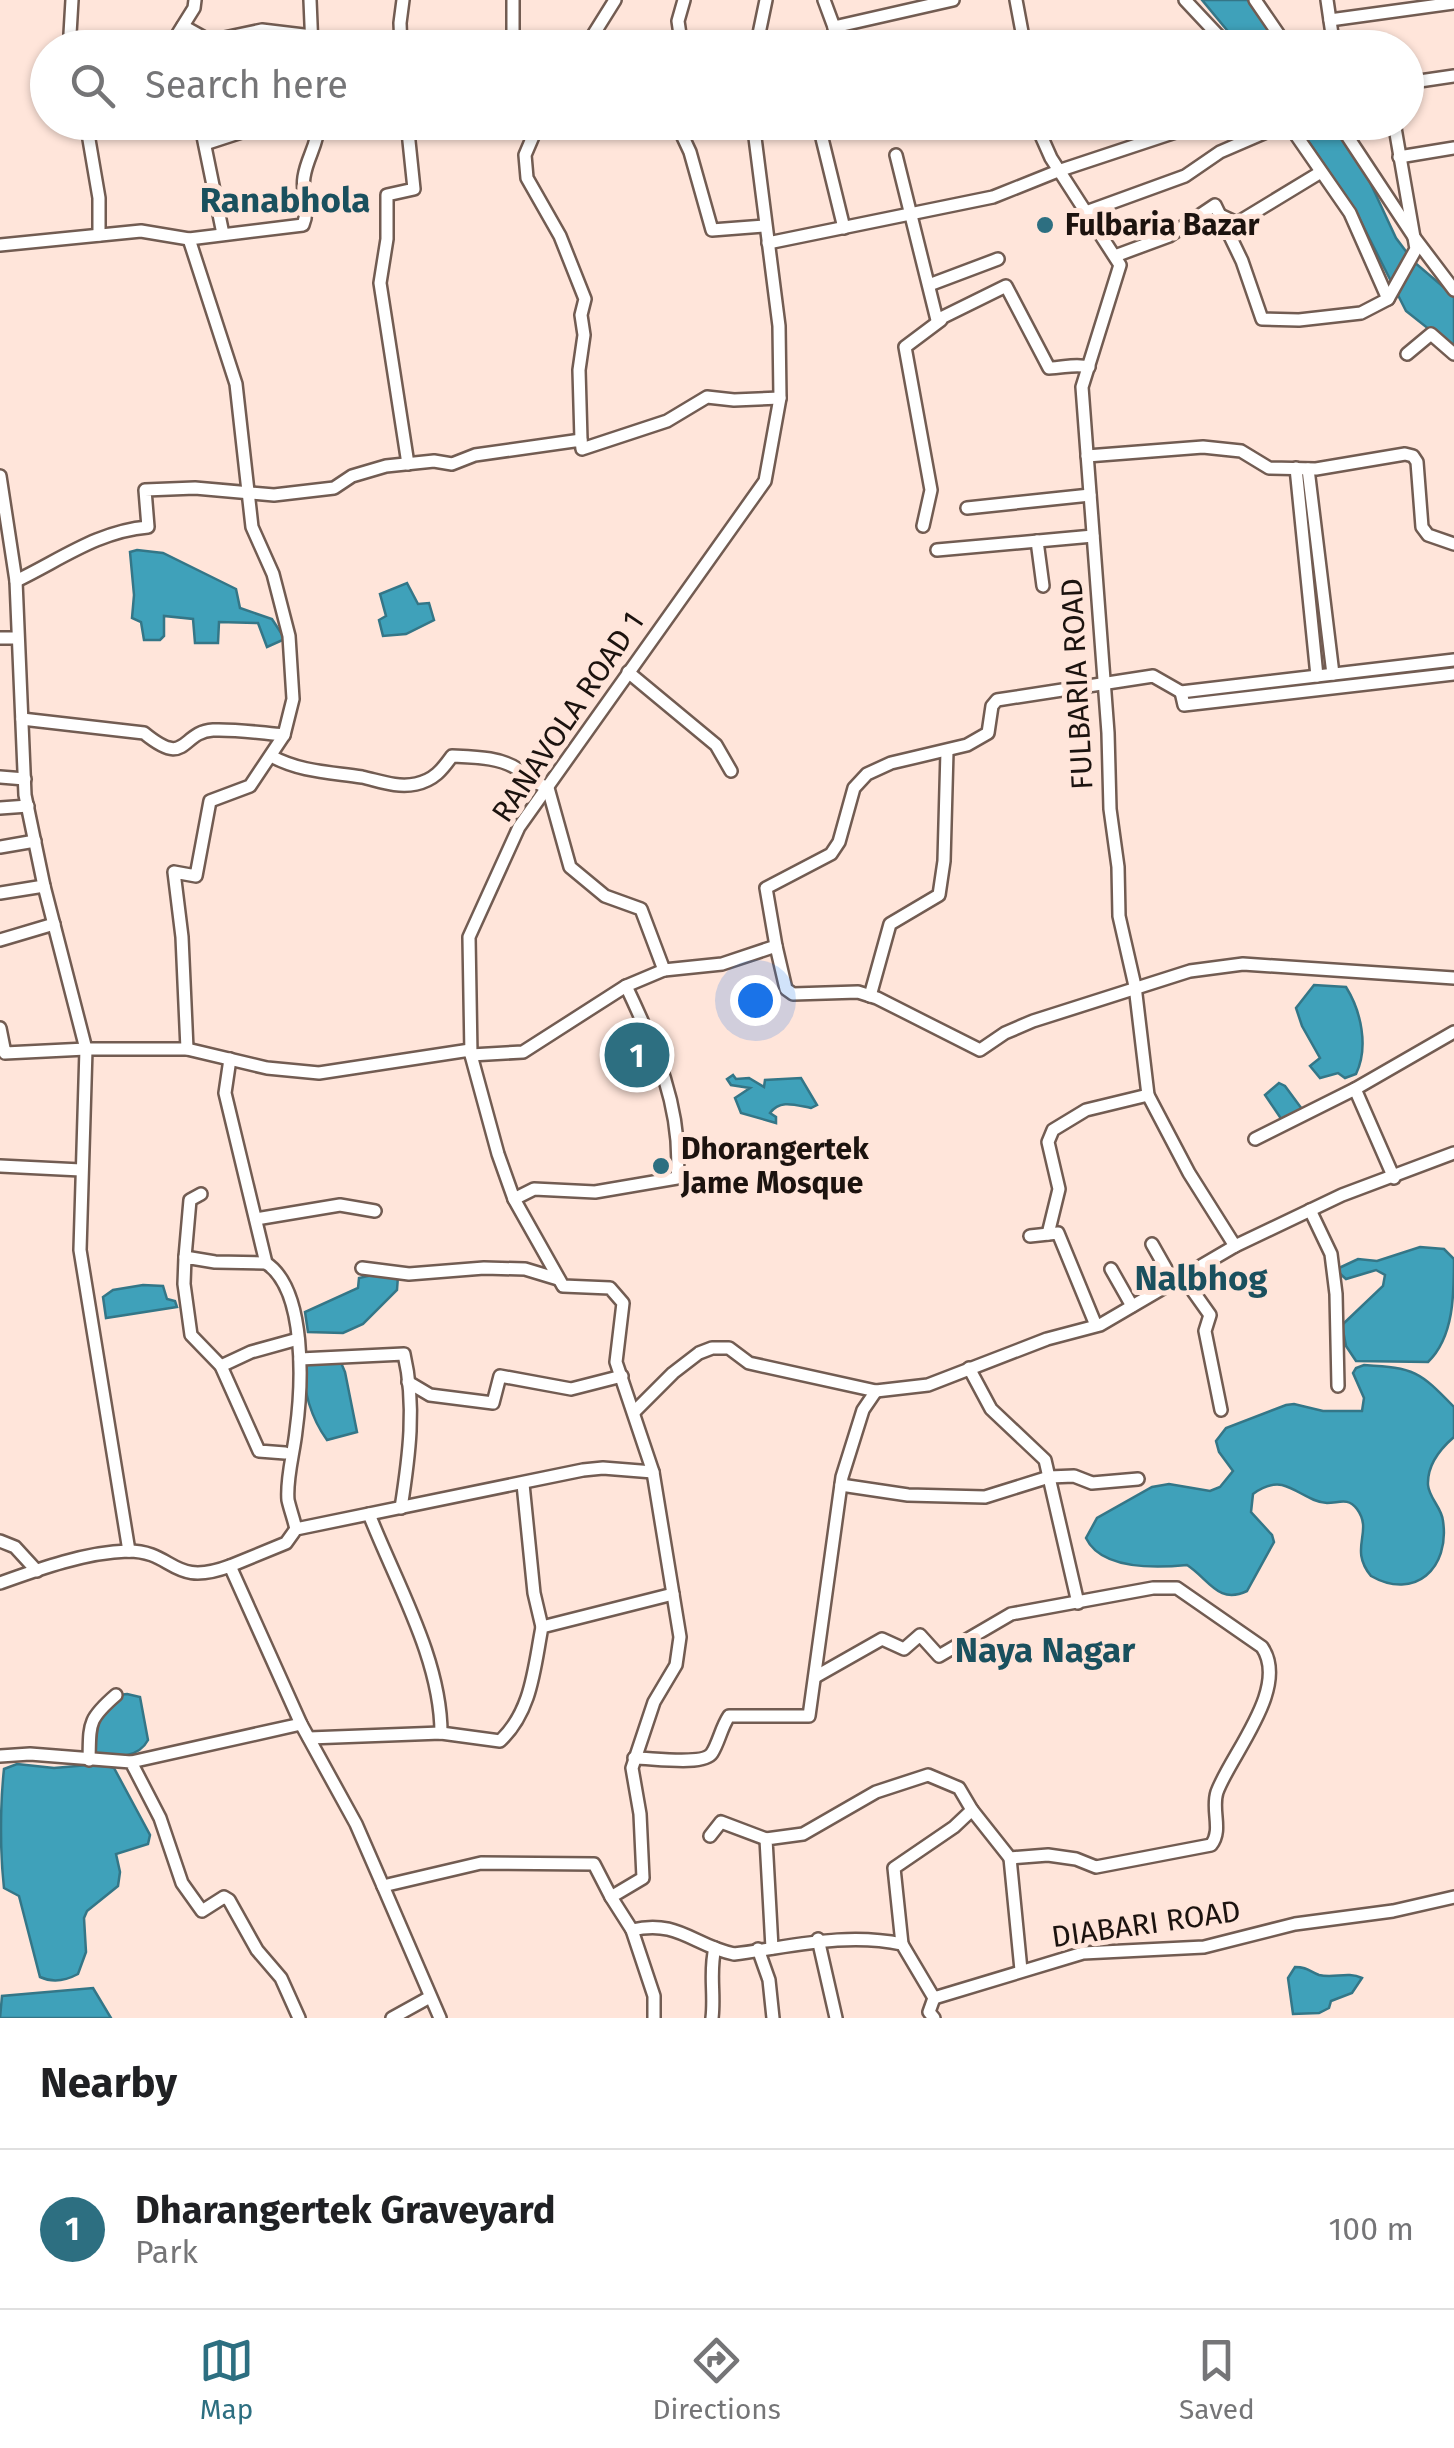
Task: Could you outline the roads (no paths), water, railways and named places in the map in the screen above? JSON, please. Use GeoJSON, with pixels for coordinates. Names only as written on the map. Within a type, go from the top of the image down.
{"type":"FeatureCollection","features":[{"type":"Feature","properties":{"kind":"street"},"geometry":{"type":"LineString","coordinates":[[70,30],[72,0]]}},
{"type":"Feature","properties":{"kind":"street"},"geometry":{"type":"LineString","coordinates":[[179,30],[195,0]]}},
{"type":"Feature","properties":{"kind":"street"},"geometry":{"type":"LineString","coordinates":[[310,0],[311,30]]}},
{"type":"Feature","properties":{"kind":"street"},"geometry":{"type":"LineString","coordinates":[[401,30],[403,0]]}},
{"type":"Feature","properties":{"kind":"street"},"geometry":{"type":"LineString","coordinates":[[512,30],[513,0]]}},
{"type":"Feature","properties":{"kind":"street"},"geometry":{"type":"LineString","coordinates":[[596,30],[615,0]]}},
{"type":"Feature","properties":{"kind":"street"},"geometry":{"type":"LineString","coordinates":[[679,30],[684,0]]}},
{"type":"Feature","properties":{"kind":"street"},"geometry":{"type":"LineString","coordinates":[[760,30],[766,0]]}},
{"type":"Feature","properties":{"kind":"street"},"geometry":{"type":"LineString","coordinates":[[824,0],[834,30]]}},
{"type":"Feature","properties":{"kind":"street"},"geometry":{"type":"LineString","coordinates":[[834,27],[914,4],[954,0]]}},
{"type":"Feature","properties":{"kind":"street"},"geometry":{"type":"LineString","coordinates":[[1016,0],[1022,30]]}},
{"type":"Feature","properties":{"kind":"street"},"geometry":{"type":"LineString","coordinates":[[1185,0],[1213,30]]}},
{"type":"Feature","properties":{"kind":"street"},"geometry":{"type":"LineString","coordinates":[[1255,0],[1276,30]]}},
{"type":"Feature","properties":{"kind":"street"},"geometry":{"type":"LineString","coordinates":[[1327,0],[1331,30]]}},
{"type":"Feature","properties":{"kind":"street"},"geometry":{"type":"LineString","coordinates":[[1330,20],[1385,6],[1449,2]]}},
{"type":"Feature","properties":{"kind":"street"},"geometry":{"type":"LineString","coordinates":[[183,26],[190,30]]}},
{"type":"Feature","properties":{"kind":"street"},"geometry":{"type":"LineString","coordinates":[[1424,80],[1454,76]]}},
{"type":"Feature","properties":{"kind":"street"},"geometry":{"type":"LineString","coordinates":[[89,140],[99,198],[99,235]]}},
{"type":"Feature","properties":{"kind":"street"},"geometry":{"type":"LineString","coordinates":[[203,140],[223,234]]}},
{"type":"Feature","properties":{"kind":"street"},"geometry":{"type":"LineString","coordinates":[[204,144],[217,140]]}},
{"type":"Feature","properties":{"kind":"street"},"geometry":{"type":"LineString","coordinates":[[0,245],[141,231],[189,239],[303,226],[308,212],[304,178],[318,140]]}},
{"type":"Feature","properties":{"kind":"street"},"geometry":{"type":"LineString","coordinates":[[408,464],[380,283],[387,239],[386,194],[414,188],[410,140]]}},
{"type":"Feature","properties":{"kind":"street"},"geometry":{"type":"LineString","coordinates":[[531,140],[525,155],[527,178],[560,236],[585,299],[579,370],[582,449],[668,421],[708,397],[780,398]]}},
{"type":"Feature","properties":{"kind":"street"},"geometry":{"type":"LineString","coordinates":[[684,140],[712,230],[765,226]]}},
{"type":"Feature","properties":{"kind":"street","name":"RANAVOLA ROAD 1"},"geometry":{"type":"LineString","coordinates":[[558,1278],[514,1198],[470,1053],[469,937],[519,827],[765,481],[780,398],[779,326],[756,140]]}},
{"type":"Feature","properties":{"kind":"street"},"geometry":{"type":"LineString","coordinates":[[822,140],[844,228]]}},
{"type":"Feature","properties":{"kind":"street"},"geometry":{"type":"LineString","coordinates":[[1043,140],[1058,171],[1115,256],[1169,236],[1215,206],[1242,262],[1262,319],[1299,320],[1360,313],[1388,298],[1415,243],[1397,140]]}},
{"type":"Feature","properties":{"kind":"street"},"geometry":{"type":"LineString","coordinates":[[768,242],[993,198],[1058,171],[1152,140]]}},
{"type":"Feature","properties":{"kind":"street"},"geometry":{"type":"LineString","coordinates":[[1086,212],[1186,176],[1220,152],[1248,140]]}},
{"type":"Feature","properties":{"kind":"street"},"geometry":{"type":"LineString","coordinates":[[1299,140],[1350,213],[1388,298]]}},
{"type":"Feature","properties":{"kind":"street"},"geometry":{"type":"LineString","coordinates":[[1349,140],[1415,243],[1454,290]]}},
{"type":"Feature","properties":{"kind":"street"},"geometry":{"type":"LineString","coordinates":[[1399,157],[1454,148]]}},
{"type":"Feature","properties":{"kind":"street"},"geometry":{"type":"LineString","coordinates":[[896,155],[937,320],[941,320]]}},
{"type":"Feature","properties":{"kind":"street"},"geometry":{"type":"LineString","coordinates":[[1220,215],[1238,222],[1321,172]]}},
{"type":"Feature","properties":{"kind":"street"},"geometry":{"type":"LineString","coordinates":[[187,1049],[182,937],[174,872],[196,876],[210,801],[250,786],[284,735],[293,699],[290,636],[273,574],[252,527],[236,384],[189,239]]}},
{"type":"Feature","properties":{"kind":"street","name":"FULBARIA ROAD"},"geometry":{"type":"LineString","coordinates":[[1115,256],[1120,265],[1082,387],[1118,916],[1136,986],[1148,1095],[1235,1246]]}},
{"type":"Feature","properties":{"kind":"street"},"geometry":{"type":"LineString","coordinates":[[929,285],[998,259]]}},
{"type":"Feature","properties":{"kind":"street"},"geometry":{"type":"LineString","coordinates":[[923,526],[931,490],[905,348],[941,320],[1006,286],[1048,368],[1074,363],[1089,367]]}},
{"type":"Feature","properties":{"kind":"street"},"geometry":{"type":"LineString","coordinates":[[1406,354],[1431,334],[1454,354]]}},
{"type":"Feature","properties":{"kind":"street"},"geometry":{"type":"LineString","coordinates":[[16,581],[74,554],[81,545],[97,537],[148,526],[146,490],[274,496],[334,488],[352,476],[386,466],[452,464],[475,455],[581,440]]}},
{"type":"Feature","properties":{"kind":"street"},"geometry":{"type":"LineString","coordinates":[[1088,456],[1203,446],[1240,451],[1269,468],[1413,456],[1417,462],[1422,527],[1428,536],[1454,544]]}},
{"type":"Feature","properties":{"kind":"street"},"geometry":{"type":"LineString","coordinates":[[1302,468],[1332,674]]}},
{"type":"Feature","properties":{"kind":"street"},"geometry":{"type":"LineString","coordinates":[[1302,468],[1317,676]]}},
{"type":"Feature","properties":{"kind":"street"},"geometry":{"type":"LineString","coordinates":[[0,476],[16,581],[16,638],[28,806],[44,886],[86,1048],[80,1250],[129,1551]]}},
{"type":"Feature","properties":{"kind":"street"},"geometry":{"type":"LineString","coordinates":[[967,508],[1090,495]]}},
{"type":"Feature","properties":{"kind":"street"},"geometry":{"type":"LineString","coordinates":[[937,550],[1093,536]]}},
{"type":"Feature","properties":{"kind":"street"},"geometry":{"type":"LineString","coordinates":[[1036,541],[1043,586]]}},
{"type":"Feature","properties":{"kind":"street"},"geometry":{"type":"LineString","coordinates":[[0,638],[16,638]]}},
{"type":"Feature","properties":{"kind":"street"},"geometry":{"type":"LineString","coordinates":[[1454,660],[1182,692],[1153,676],[997,700],[992,706],[988,733],[967,745],[891,763],[867,774],[854,788],[839,842],[831,854],[766,888],[786,989],[792,994],[858,992],[980,1050],[1033,1021],[1190,970],[1243,964],[1454,978]]}},
{"type":"Feature","properties":{"kind":"street"},"geometry":{"type":"LineString","coordinates":[[628,672],[716,745],[732,770]]}},
{"type":"Feature","properties":{"kind":"street"},"geometry":{"type":"LineString","coordinates":[[1182,692],[1184,705],[1454,674]]}},
{"type":"Feature","properties":{"kind":"street"},"geometry":{"type":"LineString","coordinates":[[22,719],[144,733],[159,746],[172,750],[208,730],[284,735]]}},
{"type":"Feature","properties":{"kind":"street"},"geometry":{"type":"LineString","coordinates":[[870,996],[890,924],[940,895],[947,751]]}},
{"type":"Feature","properties":{"kind":"street"},"geometry":{"type":"LineString","coordinates":[[271,756],[310,772],[398,786],[419,784],[437,776],[452,756],[481,757],[518,769],[532,782],[548,788],[570,867],[606,896],[641,909],[664,970]]}},
{"type":"Feature","properties":{"kind":"street"},"geometry":{"type":"LineString","coordinates":[[0,776],[24,779]]}},
{"type":"Feature","properties":{"kind":"street"},"geometry":{"type":"LineString","coordinates":[[0,808],[28,806]]}},
{"type":"Feature","properties":{"kind":"street"},"geometry":{"type":"LineString","coordinates":[[0,847],[35,841]]}},
{"type":"Feature","properties":{"kind":"street"},"geometry":{"type":"LineString","coordinates":[[0,893],[44,886]]}},
{"type":"Feature","properties":{"kind":"street"},"geometry":{"type":"LineString","coordinates":[[0,940],[54,924]]}},
{"type":"Feature","properties":{"kind":"street"},"geometry":{"type":"LineString","coordinates":[[0,1028],[2,1053],[86,1048],[187,1049],[268,1068],[319,1073],[470,1053],[523,1052],[626,986],[664,970],[722,964],[776,946]]}},
{"type":"Feature","properties":{"kind":"street"},"geometry":{"type":"LineString","coordinates":[[514,1198],[534,1189],[595,1192],[677,1178],[679,1154],[664,1074],[626,986]]}},
{"type":"Feature","properties":{"kind":"street"},"geometry":{"type":"LineString","coordinates":[[1255,1139],[1454,1032]]}},
{"type":"Feature","properties":{"kind":"street"},"geometry":{"type":"LineString","coordinates":[[230,1059],[225,1093],[266,1263]]}},
{"type":"Feature","properties":{"kind":"street"},"geometry":{"type":"LineString","coordinates":[[1354,1089],[1394,1178]]}},
{"type":"Feature","properties":{"kind":"street"},"geometry":{"type":"LineString","coordinates":[[1048,1234],[1059,1189],[1048,1142],[1053,1130],[1086,1110],[1148,1095]]}},
{"type":"Feature","properties":{"kind":"street"},"geometry":{"type":"LineString","coordinates":[[635,1412],[698,1353],[712,1348],[729,1348],[749,1364],[876,1391],[928,1385],[1046,1339],[1100,1326],[1235,1246],[1310,1210],[1454,1152]]}},
{"type":"Feature","properties":{"kind":"street"},"geometry":{"type":"LineString","coordinates":[[0,1166],[81,1170]]}},
{"type":"Feature","properties":{"kind":"street"},"geometry":{"type":"LineString","coordinates":[[202,1194],[190,1200],[185,1257],[184,1284],[191,1335],[221,1366],[259,1451],[285,1452]]}},
{"type":"Feature","properties":{"kind":"street"},"geometry":{"type":"LineString","coordinates":[[256,1219],[340,1205],[374,1211]]}},
{"type":"Feature","properties":{"kind":"street"},"geometry":{"type":"LineString","coordinates":[[1310,1210],[1331,1254],[1338,1386]]}},
{"type":"Feature","properties":{"kind":"street"},"geometry":{"type":"LineString","coordinates":[[1030,1236],[1058,1234],[1095,1323]]}},
{"type":"Feature","properties":{"kind":"street"},"geometry":{"type":"LineString","coordinates":[[1152,1244],[1210,1315],[1205,1331],[1221,1410]]}},
{"type":"Feature","properties":{"kind":"street"},"geometry":{"type":"LineString","coordinates":[[185,1257],[266,1263],[277,1270],[293,1309],[300,1359],[288,1497],[296,1530]]}},
{"type":"Feature","properties":{"kind":"street"},"geometry":{"type":"LineString","coordinates":[[362,1268],[409,1274],[525,1269],[558,1278],[562,1286],[610,1288],[623,1302],[616,1362],[653,1472],[680,1637],[676,1664],[654,1702],[632,1768],[640,1814],[643,1878],[611,1897]]}},
{"type":"Feature","properties":{"kind":"street"},"geometry":{"type":"LineString","coordinates":[[1111,1268],[1132,1306]]}},
{"type":"Feature","properties":{"kind":"street"},"geometry":{"type":"LineString","coordinates":[[221,1366],[251,1352],[298,1339]]}},
{"type":"Feature","properties":{"kind":"street"},"geometry":{"type":"LineString","coordinates":[[300,1359],[404,1354],[411,1447],[401,1508]]}},
{"type":"Feature","properties":{"kind":"street"},"geometry":{"type":"LineString","coordinates":[[969,1368],[991,1409],[1045,1460],[1078,1603]]}},
{"type":"Feature","properties":{"kind":"street"},"geometry":{"type":"LineString","coordinates":[[408,1382],[430,1395],[493,1403],[500,1376],[571,1390],[622,1376]]}},
{"type":"Feature","properties":{"kind":"street"},"geometry":{"type":"LineString","coordinates":[[634,1758],[676,1758],[696,1763],[708,1759],[715,1750],[729,1716],[808,1716],[841,1485],[863,1410],[876,1391]]}},
{"type":"Feature","properties":{"kind":"street"},"geometry":{"type":"LineString","coordinates":[[0,1583],[129,1551],[159,1558],[182,1572],[206,1575],[286,1544],[296,1530],[603,1468],[653,1472]]}},
{"type":"Feature","properties":{"kind":"street"},"geometry":{"type":"LineString","coordinates":[[841,1485],[908,1495],[985,1496],[1049,1477],[1074,1476],[1092,1483],[1138,1479]]}},
{"type":"Feature","properties":{"kind":"street"},"geometry":{"type":"LineString","coordinates":[[309,1738],[441,1733],[490,1742],[500,1741],[509,1733],[528,1701],[542,1627],[534,1593],[523,1484]]}},
{"type":"Feature","properties":{"kind":"street"},"geometry":{"type":"LineString","coordinates":[[370,1514],[428,1657],[441,1700],[441,1733]]}},
{"type":"Feature","properties":{"kind":"street"},"geometry":{"type":"LineString","coordinates":[[0,1541],[15,1547],[37,1571]]}},
{"type":"Feature","properties":{"kind":"street"},"geometry":{"type":"LineString","coordinates":[[230,1566],[301,1724],[356,1824],[440,2018]]}},
{"type":"Feature","properties":{"kind":"street"},"geometry":{"type":"LineString","coordinates":[[815,1677],[882,1638],[904,1649],[920,1635],[939,1656],[1010,1614],[1153,1588],[1177,1588],[1266,1652],[1262,1706],[1216,1794],[1217,1835],[1211,1846],[1096,1866],[1048,1855],[1010,1858]]}},
{"type":"Feature","properties":{"kind":"street"},"geometry":{"type":"LineString","coordinates":[[542,1627],[673,1594]]}},
{"type":"Feature","properties":{"kind":"street"},"geometry":{"type":"LineString","coordinates":[[89,1760],[91,1722],[96,1712],[116,1695]]}},
{"type":"Feature","properties":{"kind":"street"},"geometry":{"type":"LineString","coordinates":[[0,1756],[30,1754],[131,1762],[301,1724]]}},
{"type":"Feature","properties":{"kind":"street"},"geometry":{"type":"LineString","coordinates":[[131,1762],[160,1818],[182,1883],[202,1911],[224,1897],[229,1900],[257,1950],[281,1978],[299,2018]]}},
{"type":"Feature","properties":{"kind":"street"},"geometry":{"type":"LineString","coordinates":[[710,1836],[721,1822],[766,1839],[803,1834],[876,1792],[928,1775],[959,1788],[1010,1858],[1021,1970]]}},
{"type":"Feature","properties":{"kind":"street"},"geometry":{"type":"LineString","coordinates":[[934,2018],[929,2012],[934,1998],[902,1944],[894,1868],[972,1810]]}},
{"type":"Feature","properties":{"kind":"street"},"geometry":{"type":"LineString","coordinates":[[766,1839],[772,1948]]}},
{"type":"Feature","properties":{"kind":"street"},"geometry":{"type":"LineString","coordinates":[[383,1886],[481,1864],[594,1864],[632,1930],[654,1996],[654,2018]]}},
{"type":"Feature","properties":{"kind":"street","name":"DIABARI ROAD"},"geometry":{"type":"LineString","coordinates":[[934,1998],[1083,1953],[1204,1947],[1296,1924],[1454,1897]]}},
{"type":"Feature","properties":{"kind":"street"},"geometry":{"type":"LineString","coordinates":[[632,1930],[650,1925],[669,1928],[734,1954],[818,1939],[902,1944]]}},
{"type":"Feature","properties":{"kind":"street"},"geometry":{"type":"LineString","coordinates":[[818,1939],[836,2018]]}},
{"type":"Feature","properties":{"kind":"street"},"geometry":{"type":"LineString","coordinates":[[712,2018],[711,1964],[715,1948]]}},
{"type":"Feature","properties":{"kind":"street"},"geometry":{"type":"LineString","coordinates":[[758,1950],[769,1980],[773,2018]]}},
{"type":"Feature","properties":{"kind":"street"},"geometry":{"type":"LineString","coordinates":[[392,2018],[430,1997]]}},
{"type":"Feature","properties":{"kind":"water"},"geometry":{"type":"Polygon","coordinates":[[[1202,0],[1248,0],[1270,30],[1227,30],[1202,0]]]}},
{"type":"Feature","properties":{"kind":"water"},"geometry":{"type":"Polygon","coordinates":[[[1308,140],[1343,140],[1369,180],[1396,238],[1414,262],[1454,296],[1454,349],[1406,311],[1355,210],[1308,140]]]}},
{"type":"Feature","properties":{"kind":"water"},"geometry":{"type":"Polygon","coordinates":[[[130,552],[163,553],[236,589],[240,608],[272,619],[285,639],[267,647],[258,623],[219,622],[218,643],[195,643],[193,619],[164,616],[164,636],[160,640],[144,640],[141,622],[132,618],[130,552]]]}},
{"type":"Feature","properties":{"kind":"water"},"geometry":{"type":"Polygon","coordinates":[[[407,583],[418,604],[429,603],[434,620],[406,634],[383,636],[379,620],[386,616],[380,594],[407,583]]]}},
{"type":"Feature","properties":{"kind":"water"},"geometry":{"type":"Polygon","coordinates":[[[1314,985],[1346,987],[1351,997],[1363,1041],[1356,1074],[1320,1078],[1310,1066],[1320,1058],[1296,1008],[1314,985]]]}},
{"type":"Feature","properties":{"kind":"water"},"geometry":{"type":"Polygon","coordinates":[[[733,1075],[764,1087],[765,1080],[801,1078],[817,1105],[778,1106],[770,1113],[776,1117],[776,1123],[741,1113],[735,1098],[750,1088],[731,1085],[727,1079],[733,1075]]]}},
{"type":"Feature","properties":{"kind":"water"},"geometry":{"type":"Polygon","coordinates":[[[1279,1083],[1302,1109],[1282,1120],[1265,1095],[1279,1083]]]}},
{"type":"Feature","properties":{"kind":"water"},"geometry":{"type":"Polygon","coordinates":[[[1420,1247],[1444,1249],[1454,1259],[1451,1314],[1437,1352],[1428,1362],[1356,1361],[1346,1346],[1342,1325],[1383,1286],[1385,1275],[1376,1270],[1346,1279],[1339,1268],[1358,1259],[1377,1261],[1420,1247]]]}},
{"type":"Feature","properties":{"kind":"water"},"geometry":{"type":"Polygon","coordinates":[[[381,1273],[398,1276],[397,1290],[363,1324],[343,1333],[308,1332],[305,1312],[358,1288],[359,1278],[381,1273]]]}},
{"type":"Feature","properties":{"kind":"water"},"geometry":{"type":"Polygon","coordinates":[[[163,1286],[167,1299],[175,1301],[177,1307],[106,1318],[103,1297],[113,1290],[163,1286]]]}},
{"type":"Feature","properties":{"kind":"water"},"geometry":{"type":"Polygon","coordinates":[[[339,1358],[357,1432],[327,1440],[309,1404],[306,1364],[339,1358]]]}},
{"type":"Feature","properties":{"kind":"water"},"geometry":{"type":"Polygon","coordinates":[[[1364,1365],[1415,1374],[1454,1407],[1454,1437],[1435,1458],[1428,1478],[1429,1490],[1442,1516],[1441,1553],[1435,1566],[1415,1582],[1387,1583],[1371,1576],[1362,1557],[1362,1517],[1354,1505],[1321,1502],[1282,1485],[1253,1494],[1251,1512],[1274,1542],[1247,1591],[1237,1594],[1214,1589],[1187,1565],[1160,1567],[1116,1561],[1093,1548],[1086,1538],[1097,1518],[1152,1487],[1169,1484],[1210,1491],[1220,1487],[1233,1471],[1216,1441],[1226,1428],[1294,1404],[1323,1411],[1362,1411],[1364,1398],[1353,1373],[1364,1365]]]}},
{"type":"Feature","properties":{"kind":"water"},"geometry":{"type":"Polygon","coordinates":[[[119,1695],[140,1697],[148,1740],[132,1754],[96,1756],[91,1727],[119,1695]]]}},
{"type":"Feature","properties":{"kind":"water"},"geometry":{"type":"Polygon","coordinates":[[[17,1764],[54,1768],[100,1764],[114,1768],[150,1835],[148,1844],[116,1854],[118,1886],[87,1911],[86,1952],[78,1974],[64,1980],[40,1977],[19,1896],[4,1888],[4,1769],[17,1764]]]}},
{"type":"Feature","properties":{"kind":"water"},"geometry":{"type":"Polygon","coordinates":[[[1295,1967],[1325,1976],[1362,1978],[1352,1993],[1331,2001],[1329,2008],[1319,2013],[1293,2014],[1288,1978],[1295,1967]]]}},
{"type":"Feature","properties":{"kind":"water"},"geometry":{"type":"Polygon","coordinates":[[[93,1988],[111,2018],[0,2018],[2,1996],[93,1988]]]}},
{"type":"Feature","properties":{"kind":"place","name":"Fulbaria Bazar"},"geometry":{"type":"Point","coordinates":[1045,225]}},
{"type":"Feature","properties":{"kind":"place","name":"Dharangertek Graveyard"},"geometry":{"type":"Point","coordinates":[637,1055]}},
{"type":"Feature","properties":{"kind":"place","name":"Dhorangertek Jame Mosque"},"geometry":{"type":"Point","coordinates":[661,1166]}},
{"type":"Feature","properties":{"kind":"district","name":"Ranabhola"},"geometry":{"type":"Point","coordinates":[285,200]}},
{"type":"Feature","properties":{"kind":"district","name":"Nalbhog"},"geometry":{"type":"Point","coordinates":[1201,1278]}},
{"type":"Feature","properties":{"kind":"district","name":"Naya Nagar"},"geometry":{"type":"Point","coordinates":[1045,1650]}}]}
